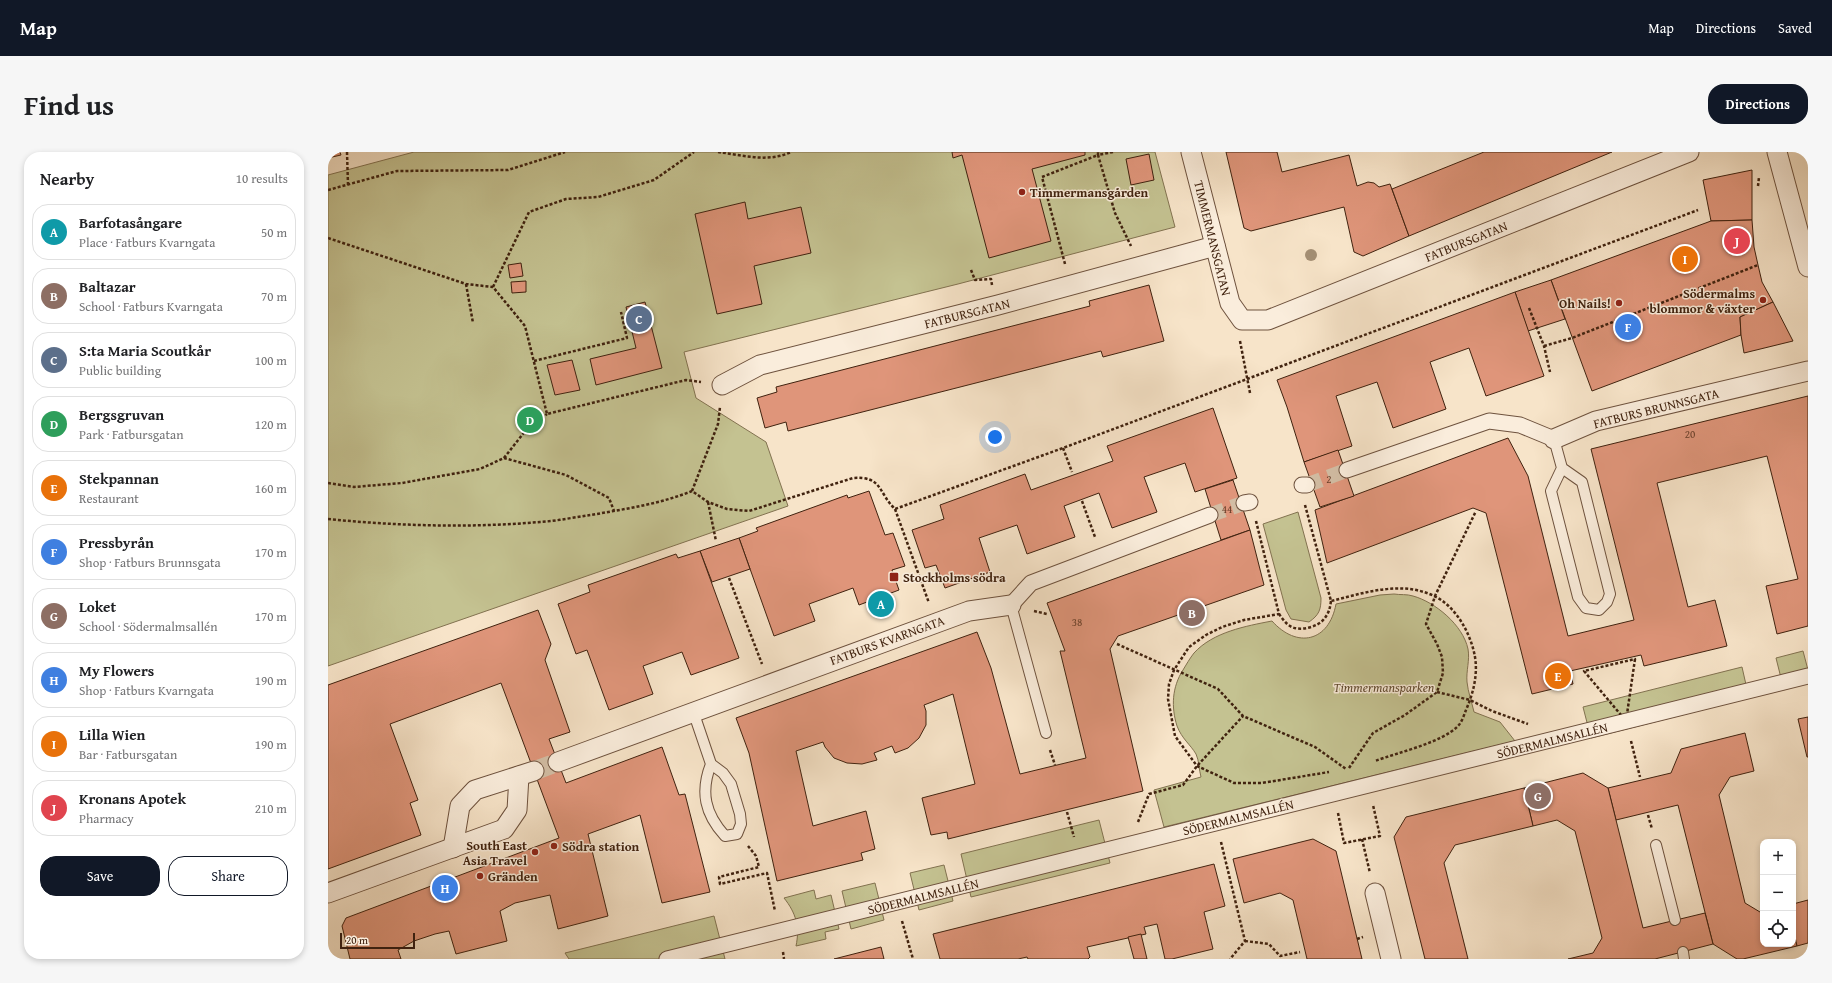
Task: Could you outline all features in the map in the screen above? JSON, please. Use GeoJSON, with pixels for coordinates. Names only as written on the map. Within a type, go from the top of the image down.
{"type":"FeatureCollection","features":[{"type":"Feature","properties":{"kind":"street","name":"TIMMERMANSGATAN"},"geometry":{"type":"LineString","coordinates":[[1191,152],[1230,303],[1242,320]]}},
{"type":"Feature","properties":{"kind":"street","name":"FATBURSGATAN"},"geometry":{"type":"LineString","coordinates":[[1242,320],[1268,320],[1689,152]]}},
{"type":"Feature","properties":{"kind":"street"},"geometry":{"type":"LineString","coordinates":[[1777,152],[1803,228],[1808,267]]}},
{"type":"Feature","properties":{"kind":"street","name":"FATBURSGATAN"},"geometry":{"type":"LineString","coordinates":[[722,385],[760,366],[1141,267],[1215,246]]}},
{"type":"Feature","properties":{"kind":"street","name":"FATBURS BRUNNSGATA"},"geometry":{"type":"LineString","coordinates":[[1554,439],[1596,421],[1808,371]]}},
{"type":"Feature","properties":{"kind":"street"},"geometry":{"type":"LineString","coordinates":[[1347,470],[1489,421],[1520,425],[1554,439]]}},
{"type":"Feature","properties":{"kind":"street"},"geometry":{"type":"LineString","coordinates":[[1011,605],[1032,583],[1210,515]]}},
{"type":"Feature","properties":{"kind":"street","name":"FATBURS KVARNGATA"},"geometry":{"type":"LineString","coordinates":[[558,762],[936,622],[969,611],[1011,605]]}},
{"type":"Feature","properties":{"kind":"street","name":"SÖDERMALMSALLÉN"},"geometry":{"type":"LineString","coordinates":[[667,959],[1080,856],[1628,728],[1808,676]]}},
{"type":"Feature","properties":{"kind":"street"},"geometry":{"type":"LineString","coordinates":[[328,893],[504,830],[517,810],[526,773],[475,790],[460,806],[453,848]]}},
{"type":"Feature","properties":{"kind":"street"},"geometry":{"type":"LineString","coordinates":[[1375,893],[1391,959]]}},
{"type":"Feature","properties":{"kind":"lane"},"geometry":{"type":"LineString","coordinates":[[1554,439],[1562,468],[1582,482],[1610,594],[1607,602],[1599,610],[1586,608],[1578,597],[1572,574],[1551,491],[1562,468]]}},
{"type":"Feature","properties":{"kind":"lane"},"geometry":{"type":"LineString","coordinates":[[1011,605],[1046,733]]}},
{"type":"Feature","properties":{"kind":"lane"},"geometry":{"type":"LineString","coordinates":[[694,711],[711,764],[723,773],[731,784],[740,814],[741,824],[737,834],[725,836],[713,823],[704,790],[706,777],[711,764]]}},
{"type":"Feature","properties":{"kind":"lane"},"geometry":{"type":"LineString","coordinates":[[1656,845],[1675,920]]}},
{"type":"Feature","properties":{"kind":"path"},"geometry":{"type":"LineString","coordinates":[[346,152],[348,185]]}},
{"type":"Feature","properties":{"kind":"path"},"geometry":{"type":"LineString","coordinates":[[328,190],[397,171],[508,170],[565,152]]}},
{"type":"Feature","properties":{"kind":"path"},"geometry":{"type":"LineString","coordinates":[[492,287],[530,212],[566,199],[598,197],[654,180],[694,152]]}},
{"type":"Feature","properties":{"kind":"path"},"geometry":{"type":"LineString","coordinates":[[718,152],[762,158],[783,156],[791,152]]}},
{"type":"Feature","properties":{"kind":"path"},"geometry":{"type":"LineString","coordinates":[[1070,285],[1042,177],[1098,154],[1113,152]]}},
{"type":"Feature","properties":{"kind":"path"},"geometry":{"type":"LineString","coordinates":[[1098,154],[1115,213],[1141,267]]}},
{"type":"Feature","properties":{"kind":"path"},"geometry":{"type":"LineString","coordinates":[[895,509],[1246,380],[1698,210]]}},
{"type":"Feature","properties":{"kind":"path"},"geometry":{"type":"LineString","coordinates":[[328,238],[466,284],[492,287],[525,326],[547,414]]}},
{"type":"Feature","properties":{"kind":"path"},"geometry":{"type":"LineString","coordinates":[[1544,346],[1572,338],[1758,265]]}},
{"type":"Feature","properties":{"kind":"path"},"geometry":{"type":"LineString","coordinates":[[971,270],[975,280],[991,279]]}},
{"type":"Feature","properties":{"kind":"path"},"geometry":{"type":"LineString","coordinates":[[466,284],[473,323]]}},
{"type":"Feature","properties":{"kind":"path"},"geometry":{"type":"LineString","coordinates":[[1529,308],[1544,346],[1550,372]]}},
{"type":"Feature","properties":{"kind":"path"},"geometry":{"type":"LineString","coordinates":[[534,361],[627,338],[621,312]]}},
{"type":"Feature","properties":{"kind":"path"},"geometry":{"type":"LineString","coordinates":[[1242,320],[1239,338],[1246,380],[1250,393]]}},
{"type":"Feature","properties":{"kind":"path"},"geometry":{"type":"LineString","coordinates":[[328,483],[354,487],[402,482],[480,469],[504,458],[526,430],[547,414],[686,380],[722,385],[718,424],[692,491],[670,500],[614,511],[541,522],[458,525],[385,524],[328,518]]}},
{"type":"Feature","properties":{"kind":"path"},"geometry":{"type":"LineString","coordinates":[[1063,448],[1072,472]]}},
{"type":"Feature","properties":{"kind":"path"},"geometry":{"type":"LineString","coordinates":[[504,458],[566,475],[610,498],[614,511]]}},
{"type":"Feature","properties":{"kind":"path"},"geometry":{"type":"LineString","coordinates":[[692,491],[708,502],[727,510],[749,511],[853,478],[863,477],[880,487],[888,502],[895,509],[936,622]]}},
{"type":"Feature","properties":{"kind":"path"},"geometry":{"type":"LineString","coordinates":[[1082,501],[1102,556]]}},
{"type":"Feature","properties":{"kind":"path"},"geometry":{"type":"LineString","coordinates":[[708,502],[716,541]]}},
{"type":"Feature","properties":{"kind":"path"},"geometry":{"type":"LineString","coordinates":[[1256,518],[1279,614],[1290,626],[1299,629],[1310,627],[1323,620],[1329,612],[1331,601],[1305,503]]}},
{"type":"Feature","properties":{"kind":"path"},"geometry":{"type":"LineString","coordinates":[[1348,770],[1373,733],[1405,715],[1437,692],[1443,673],[1442,657],[1426,624],[1435,596],[1476,511]]}},
{"type":"Feature","properties":{"kind":"path"},"geometry":{"type":"LineString","coordinates":[[729,578],[769,683]]}},
{"type":"Feature","properties":{"kind":"path"},"geometry":{"type":"LineString","coordinates":[[1331,601],[1361,593],[1393,588],[1412,589],[1435,596],[1450,608],[1460,620],[1470,639],[1475,657],[1476,677],[1470,700],[1459,725],[1444,737],[1370,762]]}},
{"type":"Feature","properties":{"kind":"path"},"geometry":{"type":"LineString","coordinates":[[1279,614],[1244,620],[1222,627],[1206,635],[1189,647],[1174,670],[1169,684],[1168,699],[1175,736],[1196,766],[1234,783],[1262,783],[1334,772]]}},
{"type":"Feature","properties":{"kind":"path"},"geometry":{"type":"LineString","coordinates":[[1117,644],[1218,689],[1243,716],[1315,747],[1348,770]]}},
{"type":"Feature","properties":{"kind":"path"},"geometry":{"type":"LineString","coordinates":[[1628,728],[1635,659],[1584,671],[1622,716],[1628,728],[1640,777]]}},
{"type":"Feature","properties":{"kind":"path"},"geometry":{"type":"LineString","coordinates":[[1437,692],[1470,700],[1492,711]]}},
{"type":"Feature","properties":{"kind":"path"},"geometry":{"type":"LineString","coordinates":[[1149,794],[1183,785],[1196,766],[1243,716]]}},
{"type":"Feature","properties":{"kind":"path"},"geometry":{"type":"LineString","coordinates":[[1341,771],[1355,767]]}},
{"type":"Feature","properties":{"kind":"path"},"geometry":{"type":"LineString","coordinates":[[1067,812],[1080,856]]}},
{"type":"Feature","properties":{"kind":"path"},"geometry":{"type":"LineString","coordinates":[[1342,834],[1344,843],[1380,836],[1378,825]]}},
{"type":"Feature","properties":{"kind":"path"},"geometry":{"type":"LineString","coordinates":[[737,834],[756,856],[759,867],[719,877],[720,884],[767,873]]}},
{"type":"Feature","properties":{"kind":"path"},"geometry":{"type":"LineString","coordinates":[[1362,839],[1367,864]]}},
{"type":"Feature","properties":{"kind":"path"},"geometry":{"type":"LineString","coordinates":[[1225,861],[1245,941]]}},
{"type":"Feature","properties":{"kind":"path"},"geometry":{"type":"LineString","coordinates":[[908,940],[912,959]]}},
{"type":"Feature","properties":{"kind":"path"},"geometry":{"type":"LineString","coordinates":[[1245,941],[1269,944],[1280,956],[1300,952]]}},
{"type":"Feature","properties":{"kind":"path"},"geometry":{"type":"LineString","coordinates":[[1230,959],[1245,941]]}},
{"type":"Feature","properties":{"kind":"green space"},"geometry":{"type":"Polygon","coordinates":[[[414,152],[1155,152],[1175,227],[958,284],[684,352],[696,398],[766,442],[788,506],[328,666],[328,175],[414,152]]]}},
{"type":"Feature","properties":{"kind":"green space"},"geometry":{"type":"Polygon","coordinates":[[[1298,512],[1321,598],[1319,612],[1309,622],[1291,619],[1286,610],[1263,524],[1298,512]]]}},
{"type":"Feature","properties":{"kind":"green space","name":"Timmermansparken"},"geometry":{"type":"Polygon","coordinates":[[[1380,595],[1411,595],[1430,603],[1454,623],[1465,640],[1468,649],[1469,657],[1467,682],[1474,712],[1500,722],[1515,741],[1164,827],[1154,790],[1201,777],[1196,754],[1177,726],[1173,704],[1179,677],[1194,653],[1202,646],[1220,635],[1252,625],[1272,621],[1292,636],[1301,638],[1311,637],[1327,627],[1336,604],[1380,595]]]}},
{"type":"Feature","properties":{"kind":"green space"},"geometry":{"type":"Polygon","coordinates":[[[1803,651],[1808,670],[1784,690],[1776,658],[1803,651]]]}},
{"type":"Feature","properties":{"kind":"green space"},"geometry":{"type":"Polygon","coordinates":[[[1742,667],[1749,698],[1591,738],[1583,707],[1742,667]]]}},
{"type":"Feature","properties":{"kind":"green space"},"geometry":{"type":"Polygon","coordinates":[[[1099,820],[1110,863],[971,897],[961,854],[1099,820]]]}},
{"type":"Feature","properties":{"kind":"green space"},"geometry":{"type":"Polygon","coordinates":[[[944,865],[953,901],[919,910],[910,873],[944,865]]]}},
{"type":"Feature","properties":{"kind":"green space"},"geometry":{"type":"Polygon","coordinates":[[[875,883],[884,920],[851,929],[842,891],[875,883]]]}},
{"type":"Feature","properties":{"kind":"green space"},"geometry":{"type":"Polygon","coordinates":[[[814,890],[816,899],[831,895],[839,929],[825,932],[826,939],[796,946],[798,933],[796,920],[792,909],[784,898],[814,890]]]}},
{"type":"Feature","properties":{"kind":"green space"},"geometry":{"type":"Polygon","coordinates":[[[714,916],[725,959],[569,959],[565,953],[714,916]]]}},
{"type":"Feature","properties":{"kind":"building"},"geometry":{"type":"Polygon","coordinates":[[[328,152],[340,152],[341,155],[328,158],[328,152]]]}},
{"type":"Feature","properties":{"kind":"building"},"geometry":{"type":"Polygon","coordinates":[[[952,152],[1085,152],[1085,155],[1032,169],[1051,241],[989,258],[962,155],[953,158],[952,152]]]}},
{"type":"Feature","properties":{"kind":"building"},"geometry":{"type":"Polygon","coordinates":[[[1226,152],[1277,152],[1282,172],[1349,155],[1357,186],[1368,182],[1374,183],[1379,187],[1390,184],[1409,236],[1363,256],[1354,252],[1344,207],[1251,231],[1244,228],[1226,152]]]}},
{"type":"Feature","properties":{"kind":"building"},"geometry":{"type":"Polygon","coordinates":[[[1484,152],[1612,152],[1409,236],[1392,189],[1484,152]]]}},
{"type":"Feature","properties":{"kind":"building"},"geometry":{"type":"Polygon","coordinates":[[[1149,154],[1154,180],[1131,185],[1126,159],[1149,154]]]}},
{"type":"Feature","properties":{"kind":"building"},"geometry":{"type":"Polygon","coordinates":[[[1752,170],[1752,220],[1711,221],[1703,180],[1752,170]]]}},
{"type":"Feature","properties":{"kind":"building"},"geometry":{"type":"Polygon","coordinates":[[[745,202],[748,219],[801,207],[811,253],[754,266],[762,304],[717,314],[695,214],[745,202]]]}},
{"type":"Feature","properties":{"kind":"building"},"geometry":{"type":"Polygon","coordinates":[[[1752,220],[1754,247],[1762,282],[1773,302],[1740,317],[1741,335],[1592,391],[1551,280],[1711,221],[1752,220]]]}},
{"type":"Feature","properties":{"kind":"building"},"geometry":{"type":"Polygon","coordinates":[[[521,263],[523,276],[510,278],[508,265],[521,263]]]}},
{"type":"Feature","properties":{"kind":"building"},"geometry":{"type":"Polygon","coordinates":[[[1551,280],[1565,319],[1528,331],[1515,292],[1551,280]]]}},
{"type":"Feature","properties":{"kind":"building"},"geometry":{"type":"Polygon","coordinates":[[[526,281],[526,292],[512,293],[511,282],[526,281]]]}},
{"type":"Feature","properties":{"kind":"building"},"geometry":{"type":"Polygon","coordinates":[[[1149,285],[1164,341],[1103,357],[1101,351],[788,431],[786,422],[765,428],[757,398],[777,392],[776,387],[1090,306],[1089,301],[1149,285]]]}},
{"type":"Feature","properties":{"kind":"building"},"geometry":{"type":"Polygon","coordinates":[[[1515,292],[1544,376],[1486,396],[1469,348],[1430,362],[1446,409],[1393,428],[1377,382],[1336,396],[1352,446],[1304,462],[1277,380],[1515,292]]]}},
{"type":"Feature","properties":{"kind":"building"},"geometry":{"type":"Polygon","coordinates":[[[645,302],[662,368],[596,385],[590,359],[636,348],[626,307],[645,302]]]}},
{"type":"Feature","properties":{"kind":"building"},"geometry":{"type":"Polygon","coordinates":[[[1773,302],[1793,341],[1744,353],[1740,317],[1773,302]]]}},
{"type":"Feature","properties":{"kind":"building"},"geometry":{"type":"Polygon","coordinates":[[[572,360],[580,390],[555,395],[547,365],[572,360]]]}},
{"type":"Feature","properties":{"kind":"building"},"geometry":{"type":"Polygon","coordinates":[[[1808,396],[1808,626],[1777,634],[1766,586],[1798,579],[1767,456],[1657,483],[1688,607],[1715,600],[1727,646],[1644,666],[1641,655],[1570,671],[1573,684],[1532,694],[1486,513],[1473,508],[1327,563],[1315,510],[1508,438],[1528,476],[1568,636],[1634,620],[1591,449],[1808,396]]]}},
{"type":"Feature","properties":{"kind":"building"},"geometry":{"type":"Polygon","coordinates":[[[1213,408],[1237,478],[1195,492],[1185,463],[1144,477],[1157,512],[1112,528],[1099,493],[1064,506],[1075,537],[1027,554],[1017,525],[979,538],[990,572],[945,588],[936,565],[925,568],[912,530],[944,519],[940,505],[1025,474],[1031,490],[1113,461],[1107,446],[1213,408]]]}},
{"type":"Feature","properties":{"kind":"building"},"geometry":{"type":"Polygon","coordinates":[[[1338,450],[1354,496],[1320,507],[1304,462],[1338,450]]]}},
{"type":"Feature","properties":{"kind":"building"},"geometry":{"type":"Polygon","coordinates":[[[1233,480],[1250,530],[1221,540],[1205,489],[1233,480]]]}},
{"type":"Feature","properties":{"kind":"building"},"geometry":{"type":"Polygon","coordinates":[[[869,491],[885,535],[893,533],[905,566],[892,570],[899,590],[859,605],[853,588],[809,604],[815,621],[774,636],[739,538],[758,531],[756,528],[847,495],[848,498],[869,491]]]}},
{"type":"Feature","properties":{"kind":"building"},"geometry":{"type":"Polygon","coordinates":[[[1250,530],[1264,585],[1118,636],[1110,649],[1143,791],[948,839],[947,832],[931,835],[922,798],[975,784],[953,694],[924,705],[926,711],[926,725],[919,738],[908,748],[895,753],[892,746],[874,753],[877,760],[862,764],[847,763],[834,758],[823,742],[796,751],[813,826],[866,811],[875,849],[861,853],[863,860],[777,881],[749,753],[736,718],[977,632],[991,668],[1020,774],[1086,758],[1060,651],[1065,651],[1047,603],[1250,530]]]}},
{"type":"Feature","properties":{"kind":"building"},"geometry":{"type":"Polygon","coordinates":[[[739,538],[750,569],[712,582],[700,551],[739,538]]]}},
{"type":"Feature","properties":{"kind":"building"},"geometry":{"type":"Polygon","coordinates":[[[700,551],[739,658],[691,675],[682,652],[643,666],[653,694],[609,710],[587,650],[576,654],[558,604],[590,592],[588,585],[676,554],[678,558],[700,551]]]}},
{"type":"Feature","properties":{"kind":"building"},"geometry":{"type":"Polygon","coordinates":[[[538,610],[551,644],[545,660],[570,732],[549,739],[566,783],[662,747],[679,795],[685,794],[710,892],[662,903],[640,815],[588,834],[608,916],[558,929],[550,895],[515,903],[500,911],[507,941],[456,954],[449,931],[414,941],[398,950],[401,959],[350,959],[342,926],[346,918],[559,838],[501,683],[390,724],[418,800],[410,803],[421,835],[328,869],[328,685],[538,610]]]}},
{"type":"Feature","properties":{"kind":"building"},"geometry":{"type":"Polygon","coordinates":[[[1808,717],[1808,757],[1807,757],[1798,719],[1808,717]]]}},
{"type":"Feature","properties":{"kind":"building"},"geometry":{"type":"Polygon","coordinates":[[[1745,733],[1754,771],[1730,777],[1719,795],[1745,903],[1760,912],[1760,947],[1793,947],[1743,959],[1737,959],[1713,944],[1678,805],[1616,820],[1608,788],[1671,773],[1681,749],[1745,733]]]}},
{"type":"Feature","properties":{"kind":"building"},"geometry":{"type":"Polygon","coordinates":[[[1583,773],[1608,788],[1643,928],[1705,913],[1713,944],[1655,959],[1568,959],[1593,953],[1602,938],[1575,831],[1557,820],[1533,826],[1524,788],[1583,773]]]}},
{"type":"Feature","properties":{"kind":"building"},"geometry":{"type":"Polygon","coordinates":[[[1524,788],[1533,826],[1455,845],[1444,863],[1468,959],[1425,959],[1394,837],[1406,817],[1524,788]]]}},
{"type":"Feature","properties":{"kind":"building"},"geometry":{"type":"Polygon","coordinates":[[[1313,839],[1336,851],[1362,959],[1307,959],[1293,900],[1280,893],[1244,903],[1233,859],[1313,839]]]}},
{"type":"Feature","properties":{"kind":"building"},"geometry":{"type":"Polygon","coordinates":[[[1214,864],[1225,906],[1204,912],[1213,949],[1172,959],[1165,959],[1157,924],[1144,927],[1146,934],[1087,947],[1090,957],[1088,959],[1028,959],[1027,957],[1018,959],[940,959],[933,934],[1214,864]]]}},
{"type":"Feature","properties":{"kind":"building"},"geometry":{"type":"Polygon","coordinates":[[[1808,900],[1808,943],[1797,946],[1796,942],[1796,903],[1808,900]]]}},
{"type":"Feature","properties":{"kind":"building"},"geometry":{"type":"Polygon","coordinates":[[[1141,934],[1147,959],[1134,959],[1128,937],[1141,934]]]}},
{"type":"Feature","properties":{"kind":"building"},"geometry":{"type":"Polygon","coordinates":[[[881,947],[884,959],[834,959],[881,947]]]}},
{"type":"Feature","properties":{"kind":"tunnel"},"geometry":{"type":"LineString","coordinates":[[1307,485],[1347,470]]}},
{"type":"Feature","properties":{"kind":"tunnel"},"geometry":{"type":"LineString","coordinates":[[1210,515],[1244,503]]}},
{"type":"Feature","properties":{"kind":"tunnel"},"geometry":{"type":"LineString","coordinates":[[534,771],[558,762]]}},
{"type":"Feature","properties":{"kind":"place","name":"Timmermansgården"},"geometry":{"type":"Point","coordinates":[1022,192]}},
{"type":"Feature","properties":{"kind":"place","name":"Kronans Apotek"},"geometry":{"type":"Point","coordinates":[1737,241]}},
{"type":"Feature","properties":{"kind":"place","name":"Lilla Wien"},"geometry":{"type":"Point","coordinates":[1685,259]}},
{"type":"Feature","properties":{"kind":"place","name":"Södermalms blommor & växter"},"geometry":{"type":"Point","coordinates":[1763,300]}},
{"type":"Feature","properties":{"kind":"place","name":"Oh Nails!"},"geometry":{"type":"Point","coordinates":[1619,303]}},
{"type":"Feature","properties":{"kind":"place","name":"S:ta Maria Scoutkår"},"geometry":{"type":"Point","coordinates":[639,319]}},
{"type":"Feature","properties":{"kind":"place","name":"Pressbyrån"},"geometry":{"type":"Point","coordinates":[1628,327]}},
{"type":"Feature","properties":{"kind":"place","name":"Bergsgruvan"},"geometry":{"type":"Point","coordinates":[530,420]}},
{"type":"Feature","properties":{"kind":"place","name":"Stockholms södra"},"geometry":{"type":"Point","coordinates":[894,577]}},
{"type":"Feature","properties":{"kind":"place","name":"Barfotasångare"},"geometry":{"type":"Point","coordinates":[881,604]}},
{"type":"Feature","properties":{"kind":"place","name":"Baltazar"},"geometry":{"type":"Point","coordinates":[1192,613]}},
{"type":"Feature","properties":{"kind":"place","name":"Stekpannan"},"geometry":{"type":"Point","coordinates":[1558,676]}},
{"type":"Feature","properties":{"kind":"place","name":"Loket"},"geometry":{"type":"Point","coordinates":[1538,796]}},
{"type":"Feature","properties":{"kind":"place","name":"Södra station"},"geometry":{"type":"Point","coordinates":[554,846]}},
{"type":"Feature","properties":{"kind":"place","name":"South East Asia Travel"},"geometry":{"type":"Point","coordinates":[535,852]}},
{"type":"Feature","properties":{"kind":"place","name":"Gränden"},"geometry":{"type":"Point","coordinates":[480,876]}},
{"type":"Feature","properties":{"kind":"place","name":"My Flowers"},"geometry":{"type":"Point","coordinates":[445,888]}}]}
